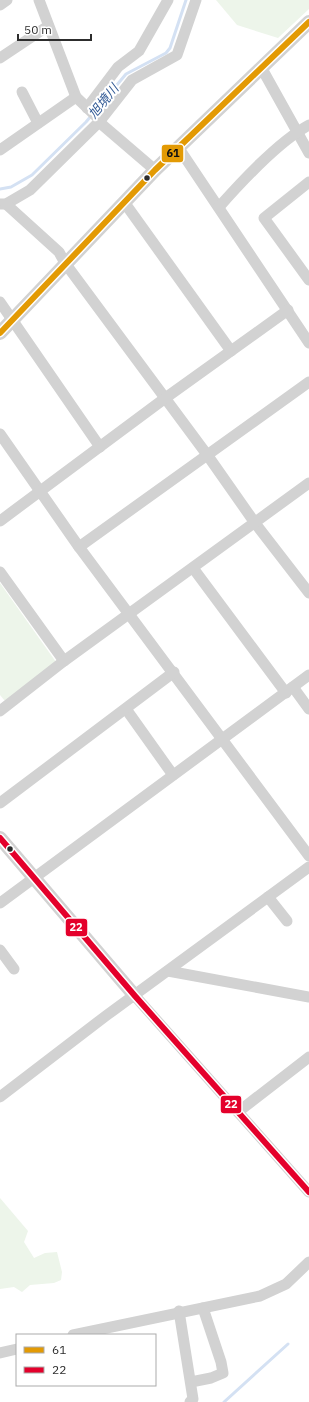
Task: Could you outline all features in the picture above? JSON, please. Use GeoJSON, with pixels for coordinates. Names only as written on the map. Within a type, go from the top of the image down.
{"type":"FeatureCollection","features":[{"type":"Feature","properties":{"kind":"street"},"geometry":{"type":"LineString","coordinates":[[0,5],[7,0]]}},
{"type":"Feature","properties":{"kind":"street"},"geometry":{"type":"LineString","coordinates":[[39,0],[76,97],[155,170]]}},
{"type":"Feature","properties":{"kind":"street"},"geometry":{"type":"LineString","coordinates":[[95,116],[118,67],[139,51],[168,0]]}},
{"type":"Feature","properties":{"kind":"street"},"geometry":{"type":"LineString","coordinates":[[196,0],[178,56],[132,80],[95,116],[30,190],[3,204],[59,252],[65,264],[164,399],[208,456],[255,523],[309,593]]}},
{"type":"Feature","properties":{"kind":"street"},"geometry":{"type":"LineString","coordinates":[[0,333],[155,170],[309,22]]}},
{"type":"Feature","properties":{"kind":"street"},"geometry":{"type":"LineString","coordinates":[[0,58],[48,26]]}},
{"type":"Feature","properties":{"kind":"street"},"geometry":{"type":"LineString","coordinates":[[261,67],[309,153]]}},
{"type":"Feature","properties":{"kind":"street"},"geometry":{"type":"LineString","coordinates":[[22,92],[38,123]]}},
{"type":"Feature","properties":{"kind":"street"},"geometry":{"type":"LineString","coordinates":[[0,150],[76,97]]}},
{"type":"Feature","properties":{"kind":"street"},"geometry":{"type":"LineString","coordinates":[[219,207],[296,132],[309,125]]}},
{"type":"Feature","properties":{"kind":"street"},"geometry":{"type":"LineString","coordinates":[[178,147],[309,343]]}},
{"type":"Feature","properties":{"kind":"street"},"geometry":{"type":"LineString","coordinates":[[309,182],[264,218],[309,280]]}},
{"type":"Feature","properties":{"kind":"street"},"geometry":{"type":"LineString","coordinates":[[124,202],[231,351]]}},
{"type":"Feature","properties":{"kind":"street"},"geometry":{"type":"LineString","coordinates":[[0,302],[100,447]]}},
{"type":"Feature","properties":{"kind":"street"},"geometry":{"type":"LineString","coordinates":[[0,521],[39,490],[288,310]]}},
{"type":"Feature","properties":{"kind":"street"},"geometry":{"type":"LineString","coordinates":[[79,547],[208,456],[309,382]]}},
{"type":"Feature","properties":{"kind":"street"},"geometry":{"type":"LineString","coordinates":[[0,434],[79,547],[174,672],[309,856]]}},
{"type":"Feature","properties":{"kind":"street"},"geometry":{"type":"LineString","coordinates":[[1,708],[309,483]]}},
{"type":"Feature","properties":{"kind":"street"},"geometry":{"type":"LineString","coordinates":[[193,568],[290,690],[309,709]]}},
{"type":"Feature","properties":{"kind":"street"},"geometry":{"type":"LineString","coordinates":[[0,572],[64,661]]}},
{"type":"Feature","properties":{"kind":"street"},"geometry":{"type":"LineString","coordinates":[[0,803],[174,672]]}},
{"type":"Feature","properties":{"kind":"street"},"geometry":{"type":"LineString","coordinates":[[0,903],[35,879],[222,738],[309,675]]}},
{"type":"Feature","properties":{"kind":"street"},"geometry":{"type":"LineString","coordinates":[[126,708],[173,775]]}},
{"type":"Feature","properties":{"kind":"street"},"geometry":{"type":"LineString","coordinates":[[0,838],[135,996],[309,1192]]}},
{"type":"Feature","properties":{"kind":"street"},"geometry":{"type":"LineString","coordinates":[[0,1097],[309,867]]}},
{"type":"Feature","properties":{"kind":"street"},"geometry":{"type":"LineString","coordinates":[[268,897],[287,922]]}},
{"type":"Feature","properties":{"kind":"street"},"geometry":{"type":"LineString","coordinates":[[0,950],[14,969]]}},
{"type":"Feature","properties":{"kind":"street"},"geometry":{"type":"LineString","coordinates":[[168,971],[309,997]]}},
{"type":"Feature","properties":{"kind":"street"},"geometry":{"type":"LineString","coordinates":[[238,1112],[309,1058]]}},
{"type":"Feature","properties":{"kind":"street"},"geometry":{"type":"LineString","coordinates":[[77,1334],[179,1311],[203,1308],[260,1296],[279,1288],[309,1262]]}},
{"type":"Feature","properties":{"kind":"street"},"geometry":{"type":"LineString","coordinates":[[191,1382],[223,1374],[221,1362],[203,1308]]}},
{"type":"Feature","properties":{"kind":"street"},"geometry":{"type":"LineString","coordinates":[[179,1311],[191,1382],[193,1399],[190,1402]]}},
{"type":"Feature","properties":{"kind":"street"},"geometry":{"type":"LineString","coordinates":[[0,1353],[16,1349]]}},
{"type":"Feature","properties":{"kind":"shaded area"},"geometry":{"type":"Polygon","coordinates":[[[216,0],[309,0],[309,9],[278,38],[237,25],[216,0]]]}},
{"type":"Feature","properties":{"kind":"shaded area"},"geometry":{"type":"Polygon","coordinates":[[[0,583],[56,662],[5,701],[0,695],[0,583]]]}},
{"type":"Feature","properties":{"kind":"shaded area"},"geometry":{"type":"Polygon","coordinates":[[[0,1198],[28,1231],[24,1242],[34,1258],[45,1253],[57,1252],[62,1272],[61,1280],[54,1283],[30,1285],[22,1292],[14,1287],[0,1289],[0,1198]]]}},
{"type":"Feature","properties":{"kind":"waterway","name":"旭境川"},"geometry":{"type":"LineString","coordinates":[[0,189],[11,187],[32,175],[86,122],[126,74],[166,53],[170,48],[186,0]]}},
{"type":"Feature","properties":{"kind":"waterway"},"geometry":{"type":"LineString","coordinates":[[224,1402],[288,1344]]}},
{"type":"Feature","properties":{"kind":"transit line","name":"61"},"geometry":{"type":"LineString","coordinates":[[0,333],[155,170],[309,22]]}},
{"type":"Feature","properties":{"kind":"transit line","name":"22"},"geometry":{"type":"LineString","coordinates":[[0,838],[135,996],[309,1192]]}}]}
